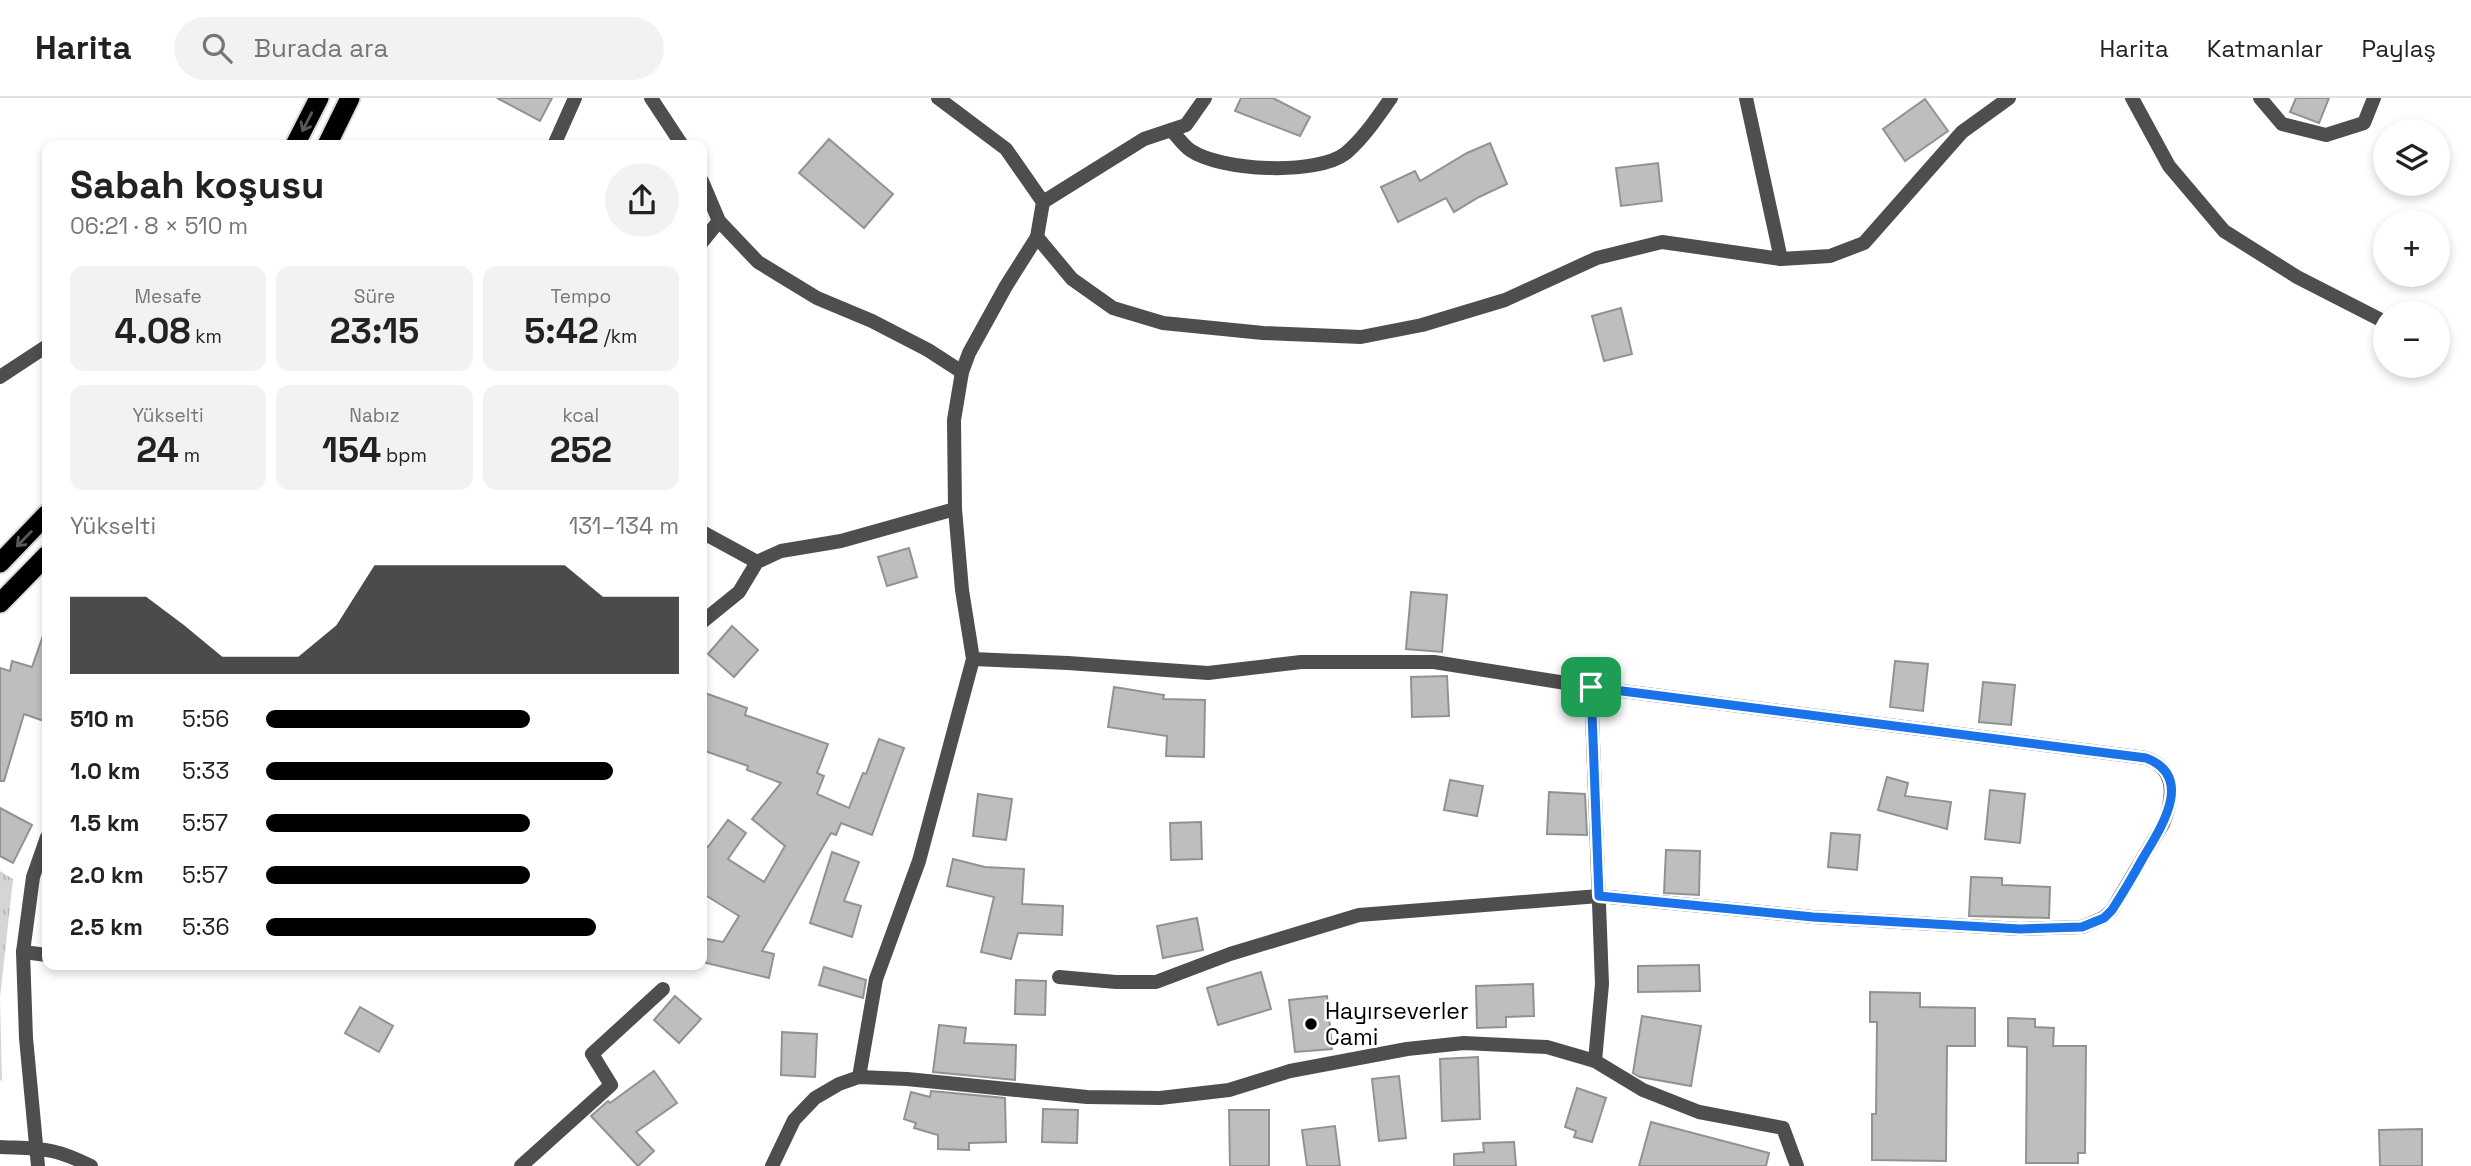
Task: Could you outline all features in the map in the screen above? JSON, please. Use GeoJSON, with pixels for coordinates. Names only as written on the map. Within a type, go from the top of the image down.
{"type":"FeatureCollection","features":[{"type":"Feature","properties":{"kind":"highway"},"geometry":{"type":"LineString","coordinates":[[298,140],[319,98]]}},
{"type":"Feature","properties":{"kind":"highway"},"geometry":{"type":"LineString","coordinates":[[329,140],[349,98]]}},
{"type":"Feature","properties":{"kind":"highway"},"geometry":{"type":"LineString","coordinates":[[0,563],[42,519]]}},
{"type":"Feature","properties":{"kind":"highway"},"geometry":{"type":"LineString","coordinates":[[0,603],[42,560]]}},
{"type":"Feature","properties":{"kind":"street"},"geometry":{"type":"LineString","coordinates":[[556,140],[575,98]]}},
{"type":"Feature","properties":{"kind":"street"},"geometry":{"type":"LineString","coordinates":[[651,98],[679,140]]}},
{"type":"Feature","properties":{"kind":"street"},"geometry":{"type":"LineString","coordinates":[[938,98],[1006,149],[1044,202]]}},
{"type":"Feature","properties":{"kind":"street"},"geometry":{"type":"LineString","coordinates":[[859,1077],[876,979],[919,861],[973,659],[962,590],[955,509],[954,420],[962,372],[969,353],[1006,286],[1037,237],[1044,202],[1144,139],[1186,125],[1205,98]]}},
{"type":"Feature","properties":{"kind":"street"},"geometry":{"type":"LineString","coordinates":[[1171,130],[1190,150],[1218,162],[1271,168],[1313,166],[1345,154],[1391,98]]}},
{"type":"Feature","properties":{"kind":"street"},"geometry":{"type":"LineString","coordinates":[[1746,98],[1781,259]]}},
{"type":"Feature","properties":{"kind":"street"},"geometry":{"type":"LineString","coordinates":[[1037,237],[1072,279],[1113,308],[1163,323],[1263,333],[1361,337],[1422,325],[1505,300],[1597,258],[1662,242],[1781,259],[1830,256],[1864,243],[1962,132],[2009,98]]}},
{"type":"Feature","properties":{"kind":"street"},"geometry":{"type":"LineString","coordinates":[[2132,98],[2169,166],[2224,231],[2297,277],[2373,316]]}},
{"type":"Feature","properties":{"kind":"street"},"geometry":{"type":"LineString","coordinates":[[2260,98],[2282,124],[2326,135],[2364,123],[2374,98]]}},
{"type":"Feature","properties":{"kind":"street"},"geometry":{"type":"LineString","coordinates":[[707,193],[719,221],[758,262],[817,298],[873,321],[928,349],[962,372]]}},
{"type":"Feature","properties":{"kind":"street"},"geometry":{"type":"LineString","coordinates":[[707,236],[719,221]]}},
{"type":"Feature","properties":{"kind":"street"},"geometry":{"type":"LineString","coordinates":[[0,377],[42,349]]}},
{"type":"Feature","properties":{"kind":"street"},"geometry":{"type":"LineString","coordinates":[[707,618],[739,592],[757,562],[781,551],[841,541],[955,509]]}},
{"type":"Feature","properties":{"kind":"street"},"geometry":{"type":"LineString","coordinates":[[707,535],[757,562]]}},
{"type":"Feature","properties":{"kind":"street"},"geometry":{"type":"LineString","coordinates":[[973,659],[1208,673],[1301,662],[1434,662],[1591,687],[2146,758],[2162,767],[2169,776],[2172,787],[2169,811],[2163,824],[2112,910],[2104,918],[2082,927],[2020,929],[1813,917],[1599,896],[1359,915],[1230,954],[1156,982],[1059,977]]}},
{"type":"Feature","properties":{"kind":"street"},"geometry":{"type":"LineString","coordinates":[[1591,687],[1602,984],[1595,1061]]}},
{"type":"Feature","properties":{"kind":"street"},"geometry":{"type":"LineString","coordinates":[[38,1166],[26,1038],[23,952],[33,877],[42,851]]}},
{"type":"Feature","properties":{"kind":"street"},"geometry":{"type":"LineString","coordinates":[[23,952],[42,954]]}},
{"type":"Feature","properties":{"kind":"street"},"geometry":{"type":"LineString","coordinates":[[521,1166],[611,1085],[592,1054],[663,989]]}},
{"type":"Feature","properties":{"kind":"street"},"geometry":{"type":"LineString","coordinates":[[772,1166],[794,1120],[815,1098],[839,1084],[859,1077],[907,1079],[1087,1097],[1160,1098],[1229,1090],[1290,1070],[1407,1049],[1464,1043],[1547,1047],[1595,1061],[1643,1090],[1699,1112],[1783,1128],[1797,1166]]}},
{"type":"Feature","properties":{"kind":"street"},"geometry":{"type":"LineString","coordinates":[[0,1147],[38,1147],[63,1152],[91,1166]]}},
{"type":"Feature","properties":{"kind":"green space"},"geometry":{"type":"Polygon","coordinates":[[[0,871],[13,879],[0,998],[0,871]]]}},
{"type":"Feature","properties":{"kind":"green space"},"geometry":{"type":"Polygon","coordinates":[[[0,998],[2,1081],[0,1080],[0,998]]]}},
{"type":"Feature","properties":{"kind":"building"},"geometry":{"type":"Polygon","coordinates":[[[497,98],[552,98],[540,121],[497,98]]]}},
{"type":"Feature","properties":{"kind":"building"},"geometry":{"type":"Polygon","coordinates":[[[1241,98],[1273,98],[1310,117],[1300,136],[1235,111],[1241,98]]]}},
{"type":"Feature","properties":{"kind":"building"},"geometry":{"type":"Polygon","coordinates":[[[2296,98],[2329,98],[2319,123],[2290,112],[2296,98]]]}},
{"type":"Feature","properties":{"kind":"building"},"geometry":{"type":"Polygon","coordinates":[[[1925,99],[1948,131],[1905,161],[1883,129],[1925,99]]]}},
{"type":"Feature","properties":{"kind":"building"},"geometry":{"type":"Polygon","coordinates":[[[829,139],[893,194],[864,228],[799,173],[829,139]]]}},
{"type":"Feature","properties":{"kind":"building"},"geometry":{"type":"Polygon","coordinates":[[[1490,143],[1507,184],[1454,212],[1446,198],[1398,222],[1381,187],[1415,171],[1420,181],[1467,153],[1490,143]]]}},
{"type":"Feature","properties":{"kind":"building"},"geometry":{"type":"Polygon","coordinates":[[[1658,163],[1662,201],[1621,206],[1616,168],[1658,163]]]}},
{"type":"Feature","properties":{"kind":"building"},"geometry":{"type":"Polygon","coordinates":[[[1621,308],[1632,354],[1604,361],[1592,316],[1621,308]]]}},
{"type":"Feature","properties":{"kind":"building"},"geometry":{"type":"Polygon","coordinates":[[[909,548],[917,577],[887,586],[878,557],[909,548]]]}},
{"type":"Feature","properties":{"kind":"building"},"geometry":{"type":"Polygon","coordinates":[[[1411,592],[1447,595],[1442,652],[1406,649],[1411,592]]]}},
{"type":"Feature","properties":{"kind":"building"},"geometry":{"type":"Polygon","coordinates":[[[732,626],[758,650],[734,677],[708,654],[732,626]]]}},
{"type":"Feature","properties":{"kind":"building"},"geometry":{"type":"Polygon","coordinates":[[[42,639],[42,720],[24,714],[4,781],[0,781],[0,668],[10,671],[12,661],[32,667],[42,639]]]}},
{"type":"Feature","properties":{"kind":"building"},"geometry":{"type":"Polygon","coordinates":[[[1895,661],[1928,664],[1923,711],[1890,707],[1895,661]]]}},
{"type":"Feature","properties":{"kind":"building"},"geometry":{"type":"Polygon","coordinates":[[[1447,676],[1449,716],[1412,717],[1411,677],[1447,676]]]}},
{"type":"Feature","properties":{"kind":"building"},"geometry":{"type":"Polygon","coordinates":[[[1983,682],[2015,685],[2011,725],[1979,722],[1983,682]]]}},
{"type":"Feature","properties":{"kind":"building"},"geometry":{"type":"Polygon","coordinates":[[[1114,687],[1164,695],[1163,699],[1205,700],[1204,757],[1166,756],[1167,736],[1108,727],[1114,687]]]}},
{"type":"Feature","properties":{"kind":"building"},"geometry":{"type":"Polygon","coordinates":[[[707,694],[747,708],[745,715],[828,744],[817,773],[824,776],[817,794],[849,808],[879,739],[904,748],[872,835],[841,823],[836,835],[831,833],[762,951],[774,954],[769,978],[707,963],[707,939],[723,942],[739,916],[707,896],[707,846],[728,820],[746,833],[728,859],[764,882],[785,846],[752,819],[781,783],[747,770],[748,766],[707,752],[707,694]]]}},
{"type":"Feature","properties":{"kind":"building"},"geometry":{"type":"Polygon","coordinates":[[[1887,777],[1908,783],[1905,796],[1951,802],[1947,829],[1878,810],[1887,777]]]}},
{"type":"Feature","properties":{"kind":"building"},"geometry":{"type":"Polygon","coordinates":[[[1450,780],[1483,786],[1477,816],[1444,810],[1450,780]]]}},
{"type":"Feature","properties":{"kind":"building"},"geometry":{"type":"Polygon","coordinates":[[[1990,790],[2025,794],[2020,843],[1985,839],[1990,790]]]}},
{"type":"Feature","properties":{"kind":"building"},"geometry":{"type":"Polygon","coordinates":[[[1549,792],[1585,794],[1587,835],[1547,834],[1549,792]]]}},
{"type":"Feature","properties":{"kind":"building"},"geometry":{"type":"Polygon","coordinates":[[[978,794],[1012,799],[1006,840],[973,836],[978,794]]]}},
{"type":"Feature","properties":{"kind":"building"},"geometry":{"type":"Polygon","coordinates":[[[0,808],[32,825],[13,863],[0,856],[0,808]]]}},
{"type":"Feature","properties":{"kind":"building"},"geometry":{"type":"Polygon","coordinates":[[[1201,822],[1202,859],[1171,860],[1170,823],[1201,822]]]}},
{"type":"Feature","properties":{"kind":"building"},"geometry":{"type":"Polygon","coordinates":[[[1831,833],[1860,835],[1857,870],[1828,867],[1831,833]]]}},
{"type":"Feature","properties":{"kind":"building"},"geometry":{"type":"Polygon","coordinates":[[[1666,850],[1700,851],[1699,895],[1664,893],[1666,850]]]}},
{"type":"Feature","properties":{"kind":"building"},"geometry":{"type":"Polygon","coordinates":[[[832,852],[859,862],[844,901],[861,906],[852,937],[810,923],[832,852]]]}},
{"type":"Feature","properties":{"kind":"building"},"geometry":{"type":"Polygon","coordinates":[[[953,859],[985,867],[1024,869],[1022,904],[1063,906],[1062,935],[1018,933],[1011,959],[981,952],[994,897],[947,886],[953,859]]]}},
{"type":"Feature","properties":{"kind":"building"},"geometry":{"type":"Polygon","coordinates":[[[1971,877],[2002,878],[2002,885],[2050,887],[2049,918],[1969,916],[1971,877]]]}},
{"type":"Feature","properties":{"kind":"building"},"geometry":{"type":"Polygon","coordinates":[[[1197,918],[1203,950],[1163,958],[1157,926],[1197,918]]]}},
{"type":"Feature","properties":{"kind":"building"},"geometry":{"type":"Polygon","coordinates":[[[1699,965],[1700,991],[1638,992],[1638,966],[1699,965]]]}},
{"type":"Feature","properties":{"kind":"building"},"geometry":{"type":"Polygon","coordinates":[[[824,967],[866,980],[863,998],[819,985],[824,967]]]}},
{"type":"Feature","properties":{"kind":"building"},"geometry":{"type":"Polygon","coordinates":[[[1261,972],[1271,1009],[1218,1025],[1207,988],[1261,972]]]}},
{"type":"Feature","properties":{"kind":"building"},"geometry":{"type":"Polygon","coordinates":[[[1016,980],[1046,981],[1045,1015],[1015,1014],[1016,980]]]}},
{"type":"Feature","properties":{"kind":"building"},"geometry":{"type":"Polygon","coordinates":[[[1533,984],[1534,1016],[1506,1017],[1506,1027],[1477,1028],[1476,986],[1533,984]]]}},
{"type":"Feature","properties":{"kind":"building"},"geometry":{"type":"Polygon","coordinates":[[[1870,992],[1920,993],[1920,1007],[1975,1008],[1975,1046],[1947,1046],[1946,1161],[1872,1160],[1872,1114],[1876,1114],[1877,1022],[1870,1022],[1870,992]]]}},
{"type":"Feature","properties":{"kind":"building"},"geometry":{"type":"Polygon","coordinates":[[[675,996],[701,1019],[679,1043],[654,1020],[675,996]]]}},
{"type":"Feature","properties":{"kind":"building","name":"Hayırseverler Cami"},"geometry":{"type":"Polygon","coordinates":[[[1327,996],[1332,1049],[1295,1052],[1289,1000],[1327,996]]]}},
{"type":"Feature","properties":{"kind":"building"},"geometry":{"type":"Polygon","coordinates":[[[360,1007],[393,1026],[379,1052],[345,1033],[360,1007]]]}},
{"type":"Feature","properties":{"kind":"building"},"geometry":{"type":"Polygon","coordinates":[[[1642,1016],[1701,1026],[1691,1086],[1640,1077],[1633,1073],[1642,1016]]]}},
{"type":"Feature","properties":{"kind":"building"},"geometry":{"type":"Polygon","coordinates":[[[2008,1018],[2035,1019],[2035,1027],[2054,1028],[2053,1046],[2086,1046],[2085,1153],[2078,1153],[2078,1163],[2026,1163],[2027,1047],[2008,1046],[2008,1018]]]}},
{"type":"Feature","properties":{"kind":"building"},"geometry":{"type":"Polygon","coordinates":[[[939,1025],[966,1028],[964,1043],[1016,1045],[1015,1080],[933,1072],[939,1025]]]}},
{"type":"Feature","properties":{"kind":"building"},"geometry":{"type":"Polygon","coordinates":[[[782,1032],[817,1034],[815,1077],[781,1075],[782,1032]]]}},
{"type":"Feature","properties":{"kind":"building"},"geometry":{"type":"Polygon","coordinates":[[[1478,1057],[1480,1119],[1442,1121],[1440,1059],[1478,1057]]]}},
{"type":"Feature","properties":{"kind":"building"},"geometry":{"type":"Polygon","coordinates":[[[654,1071],[677,1103],[636,1132],[654,1151],[638,1166],[591,1116],[608,1101],[610,1103],[654,1071]]]}},
{"type":"Feature","properties":{"kind":"building"},"geometry":{"type":"Polygon","coordinates":[[[1399,1076],[1406,1138],[1379,1141],[1372,1079],[1399,1076]]]}},
{"type":"Feature","properties":{"kind":"building"},"geometry":{"type":"Polygon","coordinates":[[[1577,1088],[1606,1098],[1592,1142],[1574,1137],[1576,1131],[1565,1127],[1577,1088]]]}},
{"type":"Feature","properties":{"kind":"building"},"geometry":{"type":"Polygon","coordinates":[[[931,1091],[1005,1098],[1006,1142],[969,1143],[969,1150],[938,1149],[938,1135],[914,1128],[916,1123],[904,1119],[911,1092],[930,1097],[931,1091]]]}},
{"type":"Feature","properties":{"kind":"building"},"geometry":{"type":"Polygon","coordinates":[[[1043,1109],[1078,1110],[1077,1143],[1042,1142],[1043,1109]]]}},
{"type":"Feature","properties":{"kind":"building"},"geometry":{"type":"Polygon","coordinates":[[[1229,1110],[1269,1110],[1269,1166],[1230,1166],[1229,1110]]]}},
{"type":"Feature","properties":{"kind":"building"},"geometry":{"type":"Polygon","coordinates":[[[1651,1122],[1769,1153],[1766,1166],[1639,1166],[1651,1122]]]}},
{"type":"Feature","properties":{"kind":"building"},"geometry":{"type":"Polygon","coordinates":[[[1335,1126],[1340,1166],[1307,1166],[1302,1130],[1335,1126]]]}},
{"type":"Feature","properties":{"kind":"building"},"geometry":{"type":"Polygon","coordinates":[[[2422,1129],[2422,1166],[2380,1166],[2379,1130],[2422,1129]]]}},
{"type":"Feature","properties":{"kind":"building"},"geometry":{"type":"Polygon","coordinates":[[[1514,1142],[1516,1166],[1454,1166],[1454,1154],[1484,1152],[1483,1143],[1514,1142]]]}},
{"type":"Feature","properties":{"kind":"place","name":"Hayırseverler Cami"},"geometry":{"type":"Point","coordinates":[1311,1024]}},
{"type":"Feature","properties":{"kind":"route"},"geometry":{"type":"LineString","coordinates":[[1591,687],[2146,758],[2155,761],[2169,776],[2172,787],[2169,811],[2112,910],[2093,924],[2071,929],[2020,929],[1813,917],[1599,896],[1591,687]]}}]}
